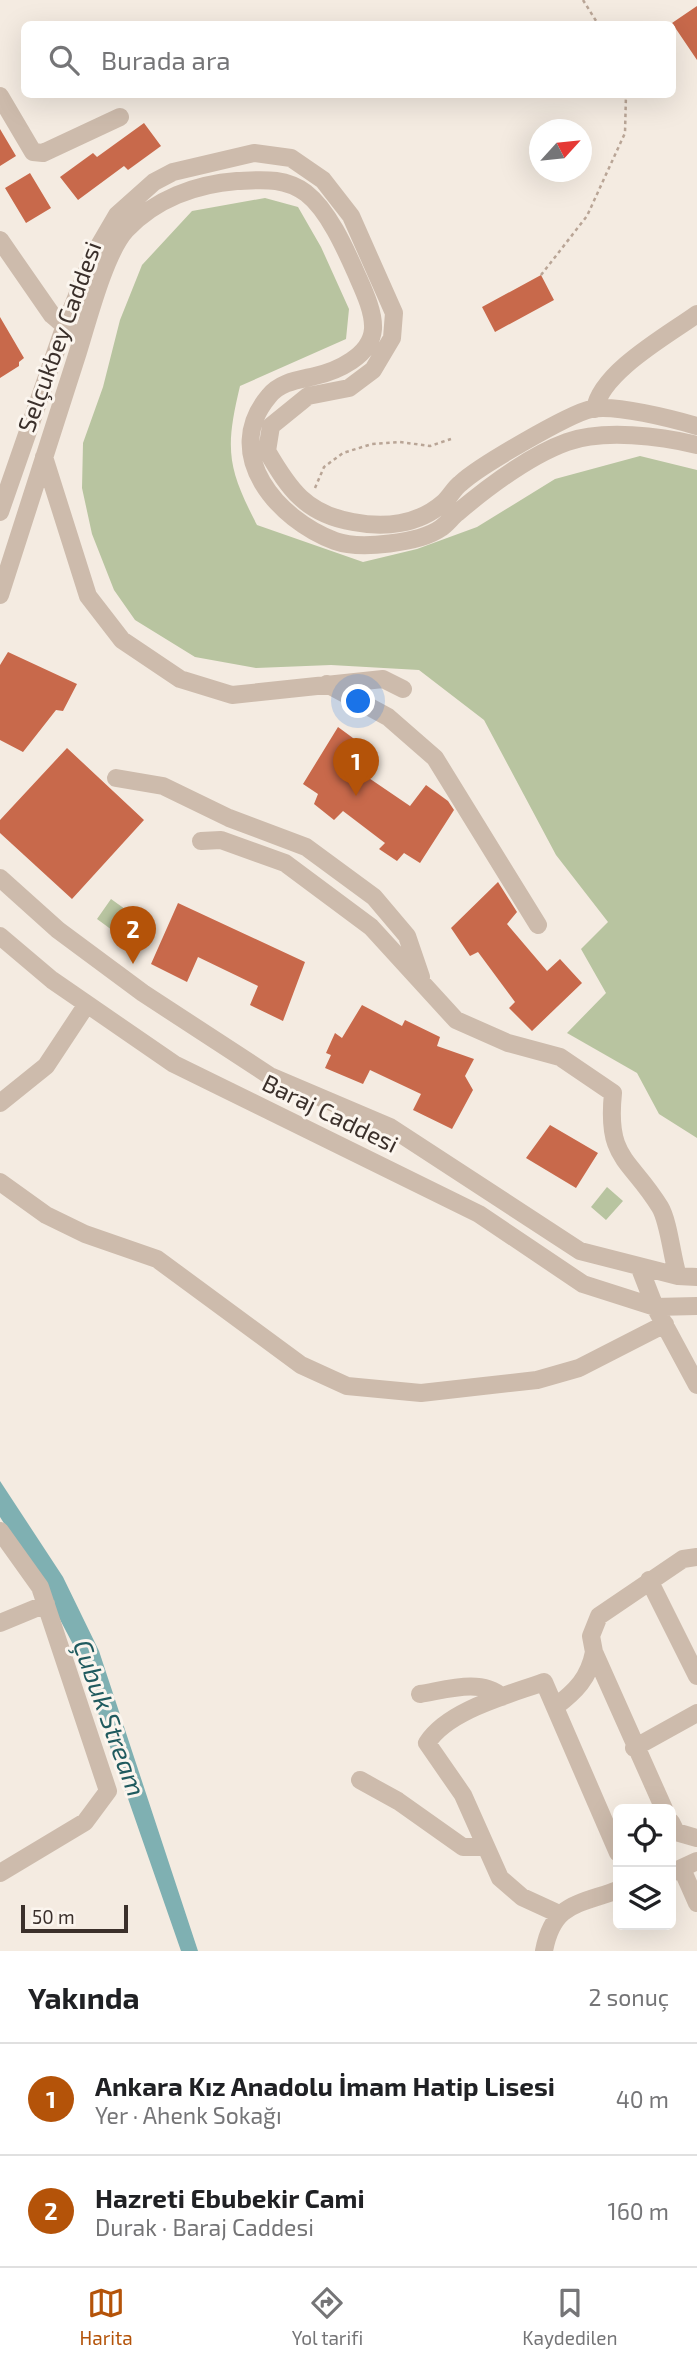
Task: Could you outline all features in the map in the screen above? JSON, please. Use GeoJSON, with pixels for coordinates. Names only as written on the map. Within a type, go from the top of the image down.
{"type":"FeatureCollection","features":[{"type":"Feature","properties":{"kind":"street"},"geometry":{"type":"LineString","coordinates":[[0,96],[33,152],[43,153],[120,117]]}},
{"type":"Feature","properties":{"kind":"street","name":"Selçukbey Caddesi"},"geometry":{"type":"LineString","coordinates":[[0,512],[64,328],[93,256],[117,215],[154,181],[173,172],[254,153],[291,158],[323,180],[351,216],[394,313],[392,338],[373,370],[348,387],[307,396],[271,426],[267,451],[289,490],[330,518],[382,528],[419,517],[443,503],[461,482],[518,446],[595,409]]}},
{"type":"Feature","properties":{"kind":"street","name":"Selçukbey Caddesi"},"geometry":{"type":"LineString","coordinates":[[0,595],[93,302],[125,231],[168,198],[208,183],[277,179],[306,194],[324,216],[352,265],[367,300],[373,330],[363,351],[341,368],[290,381],[270,394],[255,420],[249,448],[261,481],[283,512],[337,542],[389,544],[440,530],[501,480],[568,442],[601,435],[673,439],[697,445]]}},
{"type":"Feature","properties":{"kind":"street"},"geometry":{"type":"LineString","coordinates":[[0,240],[52,315],[64,328],[82,338]]}},
{"type":"Feature","properties":{"kind":"street"},"geometry":{"type":"LineString","coordinates":[[697,314],[623,367],[596,401],[595,409],[653,415],[697,426]]}},
{"type":"Feature","properties":{"kind":"street"},"geometry":{"type":"LineString","coordinates":[[23,446],[44,457],[88,596],[122,640],[180,679],[232,695],[383,679],[402,689]]}},
{"type":"Feature","properties":{"kind":"street"},"geometry":{"type":"LineString","coordinates":[[327,684],[388,717],[435,758],[538,925]]}},
{"type":"Feature","properties":{"kind":"street"},"geometry":{"type":"LineString","coordinates":[[116,778],[163,786],[229,818],[306,847],[374,897],[407,936],[424,984]]}},
{"type":"Feature","properties":{"kind":"street"},"geometry":{"type":"LineString","coordinates":[[201,841],[221,841],[285,863],[371,927],[456,1020],[508,1043],[560,1057],[614,1093],[610,1123],[623,1162],[662,1209],[678,1276]]}},
{"type":"Feature","properties":{"kind":"street","name":"Baraj Caddesi"},"geometry":{"type":"LineString","coordinates":[[0,878],[58,930],[143,993],[270,1076],[390,1127],[580,1251],[678,1276],[697,1277]]}},
{"type":"Feature","properties":{"kind":"street","name":"Baraj Caddesi"},"geometry":{"type":"LineString","coordinates":[[0,936],[52,980],[174,1064],[479,1214],[583,1284],[656,1307],[697,1306]]}},
{"type":"Feature","properties":{"kind":"street"},"geometry":{"type":"LineString","coordinates":[[0,1103],[46,1066],[87,1004]]}},
{"type":"Feature","properties":{"kind":"street"},"geometry":{"type":"LineString","coordinates":[[0,1182],[46,1215],[85,1234],[157,1259],[302,1365],[347,1386],[421,1394],[537,1380],[579,1368],[665,1324]]}},
{"type":"Feature","properties":{"kind":"street"},"geometry":{"type":"LineString","coordinates":[[639,1266],[656,1307],[697,1385]]}},
{"type":"Feature","properties":{"kind":"street"},"geometry":{"type":"LineString","coordinates":[[0,1531],[40,1587],[108,1791],[85,1822],[0,1873]]}},
{"type":"Feature","properties":{"kind":"street"},"geometry":{"type":"LineString","coordinates":[[662,1804],[634,1748],[594,1652],[591,1636],[599,1616],[683,1559],[697,1558]]}},
{"type":"Feature","properties":{"kind":"street"},"geometry":{"type":"LineString","coordinates":[[649,1580],[697,1676]]}},
{"type":"Feature","properties":{"kind":"street"},"geometry":{"type":"LineString","coordinates":[[0,1623],[46,1604]]}},
{"type":"Feature","properties":{"kind":"street"},"geometry":{"type":"LineString","coordinates":[[555,1707],[574,1693],[590,1670],[594,1652]]}},
{"type":"Feature","properties":{"kind":"street"},"geometry":{"type":"LineString","coordinates":[[559,1914],[510,1889],[493,1865],[463,1795],[427,1743],[443,1724],[502,1697],[544,1682],[613,1841]]}},
{"type":"Feature","properties":{"kind":"street"},"geometry":{"type":"LineString","coordinates":[[420,1693],[478,1686],[494,1690],[502,1697]]}},
{"type":"Feature","properties":{"kind":"street"},"geometry":{"type":"LineString","coordinates":[[634,1748],[697,1713]]}},
{"type":"Feature","properties":{"kind":"street"},"geometry":{"type":"LineString","coordinates":[[360,1780],[398,1801],[458,1844],[468,1849],[486,1847]]}},
{"type":"Feature","properties":{"kind":"street"},"geometry":{"type":"LineString","coordinates":[[676,1832],[697,1838]]}},
{"type":"Feature","properties":{"kind":"street"},"geometry":{"type":"LineString","coordinates":[[683,1868],[697,1903]]}},
{"type":"Feature","properties":{"kind":"street"},"geometry":{"type":"LineString","coordinates":[[544,1951],[548,1927],[559,1914],[613,1892]]}},
{"type":"Feature","properties":{"kind":"path"},"geometry":{"type":"LineString","coordinates":[[583,0],[596,21]]}},
{"type":"Feature","properties":{"kind":"path"},"geometry":{"type":"LineString","coordinates":[[541,275],[587,216],[625,133],[626,98]]}},
{"type":"Feature","properties":{"kind":"path"},"geometry":{"type":"LineString","coordinates":[[311,505],[324,467],[343,453],[372,444],[400,442],[430,446],[451,439]]}},
{"type":"Feature","properties":{"kind":"green space"},"geometry":{"type":"Polygon","coordinates":[[[265,198],[298,207],[321,247],[349,309],[346,339],[240,386],[232,426],[232,457],[234,472],[257,525],[363,562],[417,549],[477,527],[555,479],[640,456],[697,470],[697,1138],[659,1114],[637,1073],[567,1033],[606,993],[581,949],[608,922],[556,855],[484,720],[419,670],[331,665],[256,668],[195,657],[135,620],[114,590],[92,534],[82,488],[83,443],[103,387],[120,320],[142,265],[192,211],[265,198]]]}},
{"type":"Feature","properties":{"kind":"green space"},"geometry":{"type":"Polygon","coordinates":[[[111,899],[150,927],[135,947],[97,919],[111,899]]]}},
{"type":"Feature","properties":{"kind":"green space"},"geometry":{"type":"Polygon","coordinates":[[[607,1187],[623,1201],[606,1220],[591,1207],[607,1187]]]}},
{"type":"Feature","properties":{"kind":"water","name":"Çubuk Stream"},"geometry":{"type":"Polygon","coordinates":[[[0,1481],[63,1577],[99,1651],[198,1951],[181,1951],[77,1652],[35,1572],[0,1517],[0,1481]]]}},
{"type":"Feature","properties":{"kind":"building"},"geometry":{"type":"Polygon","coordinates":[[[697,6],[697,60],[676,29],[675,21],[697,6]]]}},
{"type":"Feature","properties":{"kind":"building"},"geometry":{"type":"Polygon","coordinates":[[[144,123],[161,146],[128,170],[124,166],[78,200],[60,177],[93,153],[97,157],[144,123]]]}},
{"type":"Feature","properties":{"kind":"building"},"geometry":{"type":"Polygon","coordinates":[[[0,129],[16,156],[0,166],[0,129]]]}},
{"type":"Feature","properties":{"kind":"building"},"geometry":{"type":"Polygon","coordinates":[[[30,173],[51,208],[26,223],[5,188],[30,173]]]}},
{"type":"Feature","properties":{"kind":"building"},"geometry":{"type":"Polygon","coordinates":[[[541,275],[554,300],[495,332],[482,307],[541,275]]]}},
{"type":"Feature","properties":{"kind":"building"},"geometry":{"type":"Polygon","coordinates":[[[0,317],[24,358],[19,362],[19,366],[0,378],[0,317]]]}},
{"type":"Feature","properties":{"kind":"building"},"geometry":{"type":"Polygon","coordinates":[[[8,652],[77,684],[63,711],[56,710],[23,752],[0,740],[0,665],[8,652]]]}},
{"type":"Feature","properties":{"kind":"building"},"geometry":{"type":"Polygon","coordinates":[[[338,727],[372,752],[360,772],[410,806],[426,785],[448,801],[454,810],[420,863],[404,853],[397,861],[379,849],[385,843],[343,811],[334,820],[314,804],[318,794],[303,784],[338,727]]]}},
{"type":"Feature","properties":{"kind":"building"},"geometry":{"type":"Polygon","coordinates":[[[67,748],[144,820],[72,899],[0,833],[0,820],[67,748]]]}},
{"type":"Feature","properties":{"kind":"building"},"geometry":{"type":"Polygon","coordinates":[[[498,882],[517,912],[507,924],[547,971],[560,959],[582,983],[532,1031],[509,1008],[515,1002],[478,952],[470,956],[451,928],[498,882]]]}},
{"type":"Feature","properties":{"kind":"building"},"geometry":{"type":"Polygon","coordinates":[[[178,903],[305,962],[283,1021],[250,1005],[258,986],[198,957],[187,982],[151,964],[178,903]]]}},
{"type":"Feature","properties":{"kind":"building"},"geometry":{"type":"Polygon","coordinates":[[[362,1005],[402,1026],[405,1020],[440,1037],[437,1046],[474,1059],[465,1076],[473,1090],[452,1129],[413,1110],[421,1094],[370,1070],[363,1084],[325,1068],[331,1055],[326,1053],[335,1033],[342,1038],[362,1005]]]}},
{"type":"Feature","properties":{"kind":"building"},"geometry":{"type":"Polygon","coordinates":[[[550,1125],[598,1153],[576,1188],[526,1158],[550,1125]]]}},
{"type":"Feature","properties":{"kind":"place","name":"Ankara Kız Anadolu İmam Hatip Lisesi"},"geometry":{"type":"Point","coordinates":[356,796]}},
{"type":"Feature","properties":{"kind":"place","name":"Hazreti Ebubekir Cami"},"geometry":{"type":"Point","coordinates":[133,964]}}]}
